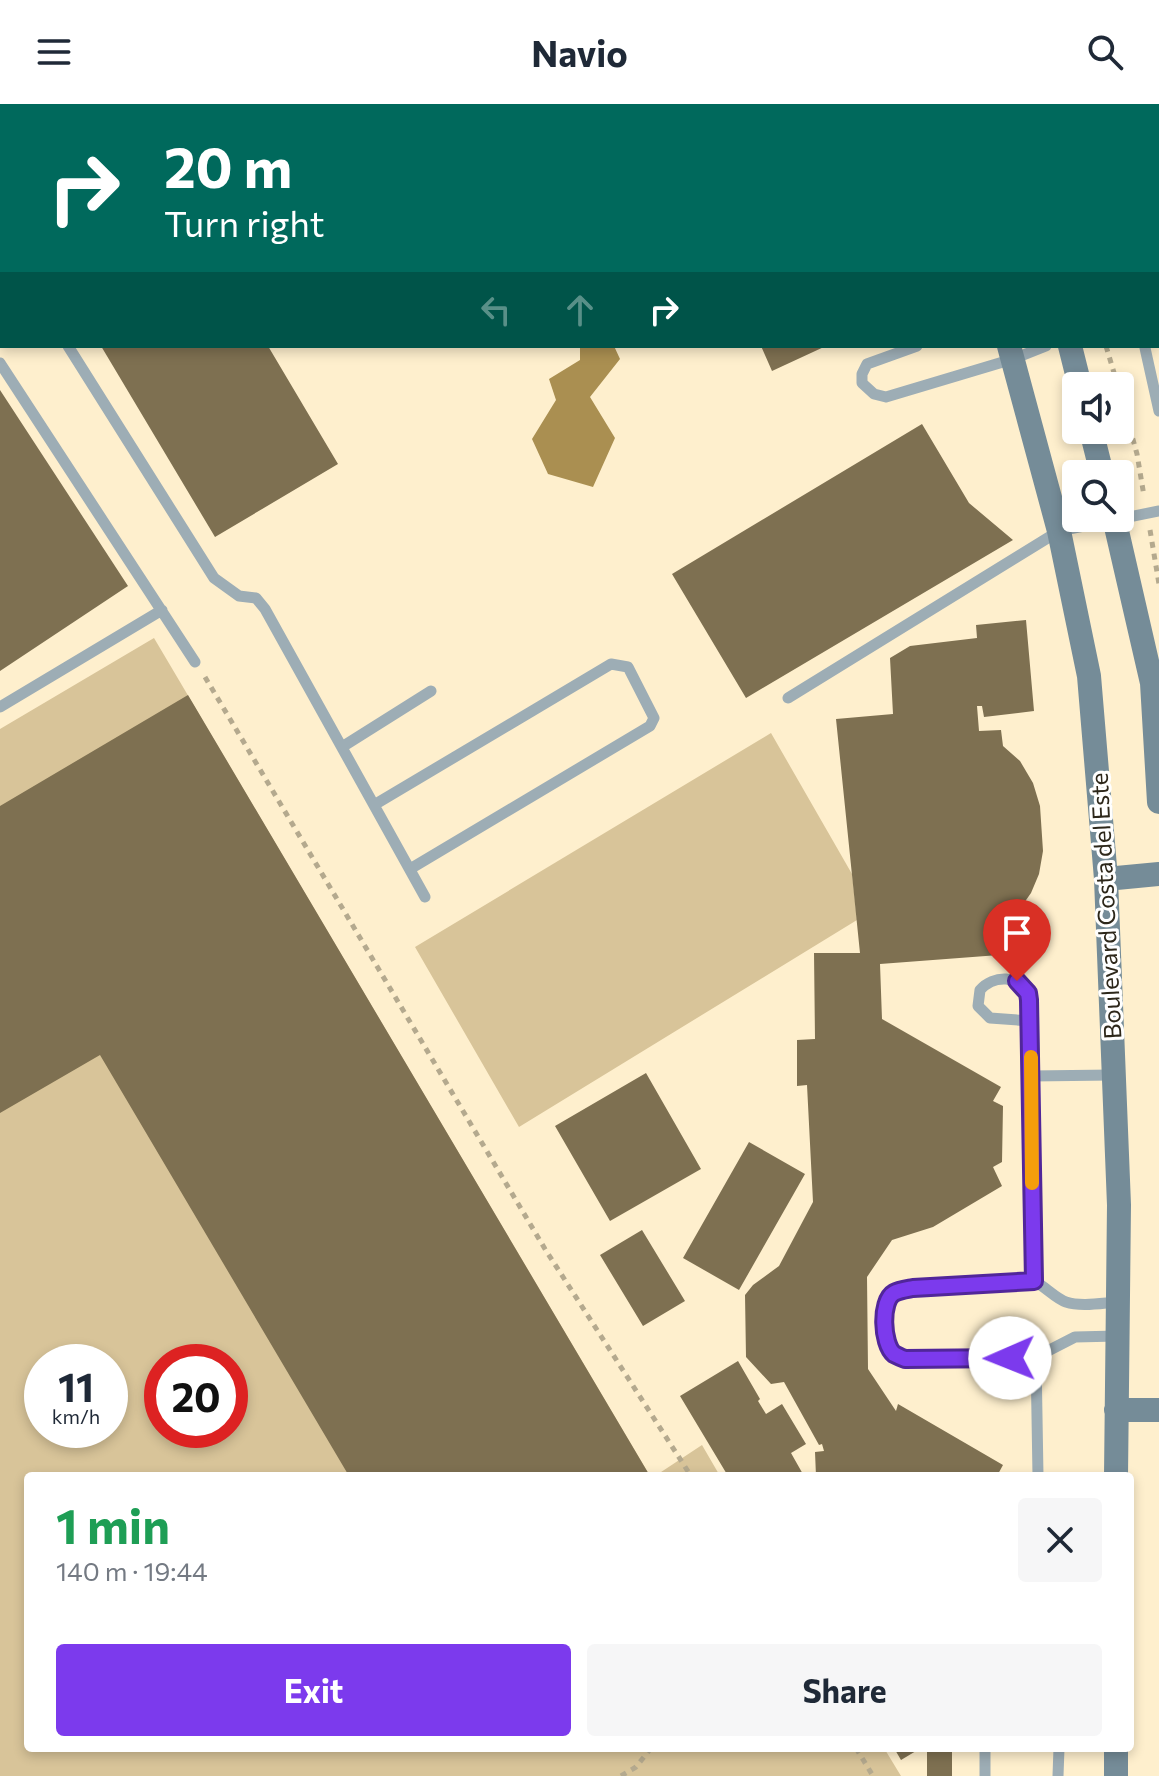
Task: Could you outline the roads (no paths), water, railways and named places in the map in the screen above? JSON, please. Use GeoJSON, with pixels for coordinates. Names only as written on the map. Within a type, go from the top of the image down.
{"type":"FeatureCollection","features":[{"type":"Feature","properties":{"kind":"street"},"geometry":{"type":"LineString","coordinates":[[1070,348],[1076,372]]}},
{"type":"Feature","properties":{"kind":"street","name":"Boulevard Costa del Este"},"geometry":{"type":"LineString","coordinates":[[1011,352],[1059,531],[1089,676],[1106,879],[1119,1205],[1116,1472]]}},
{"type":"Feature","properties":{"kind":"street"},"geometry":{"type":"LineString","coordinates":[[1117,532],[1152,683],[1159,802]]}},
{"type":"Feature","properties":{"kind":"street"},"geometry":{"type":"LineString","coordinates":[[1106,879],[1159,874]]}},
{"type":"Feature","properties":{"kind":"street"},"geometry":{"type":"LineString","coordinates":[[1116,1410],[1159,1410]]}},
{"type":"Feature","properties":{"kind":"street"},"geometry":{"type":"LineString","coordinates":[[1116,1752],[1116,1776]]}},
{"type":"Feature","properties":{"kind":"lane"},"geometry":{"type":"LineString","coordinates":[[69,348],[214,578],[239,596],[256,598],[265,609],[425,897]]}},
{"type":"Feature","properties":{"kind":"lane"},"geometry":{"type":"LineString","coordinates":[[911,348],[867,364],[862,383],[874,394],[886,397],[1011,352],[1034,348]]}},
{"type":"Feature","properties":{"kind":"lane"},"geometry":{"type":"LineString","coordinates":[[1145,348],[1159,411]]}},
{"type":"Feature","properties":{"kind":"lane"},"geometry":{"type":"LineString","coordinates":[[0,363],[195,662]]}},
{"type":"Feature","properties":{"kind":"lane"},"geometry":{"type":"LineString","coordinates":[[788,698],[1062,530]]}},
{"type":"Feature","properties":{"kind":"lane"},"geometry":{"type":"LineString","coordinates":[[0,707],[162,610]]}},
{"type":"Feature","properties":{"kind":"lane"},"geometry":{"type":"LineString","coordinates":[[374,805],[611,664],[628,667],[654,718],[650,726],[410,869]]}},
{"type":"Feature","properties":{"kind":"lane"},"geometry":{"type":"LineString","coordinates":[[342,747],[431,691]]}},
{"type":"Feature","properties":{"kind":"lane"},"geometry":{"type":"LineString","coordinates":[[1030,1021],[990,1018],[978,1006],[980,990],[993,980],[1003,979],[1017,981],[1028,993],[1030,1021],[1034,1281]]}},
{"type":"Feature","properties":{"kind":"lane"},"geometry":{"type":"LineString","coordinates":[[1031,1076],[1114,1075]]}},
{"type":"Feature","properties":{"kind":"lane"},"geometry":{"type":"LineString","coordinates":[[1117,1302],[1063,1302],[1051,1290],[1034,1281],[913,1288],[895,1292],[889,1298],[884,1336],[894,1354],[905,1359],[1036,1357],[1075,1337],[1117,1336]]}},
{"type":"Feature","properties":{"kind":"lane"},"geometry":{"type":"LineString","coordinates":[[1036,1357],[1038,1472]]}},
{"type":"Feature","properties":{"kind":"lane"},"geometry":{"type":"LineString","coordinates":[[985,1752],[985,1776]]}},
{"type":"Feature","properties":{"kind":"lane"},"geometry":{"type":"LineString","coordinates":[[1058,1776],[1059,1752]]}}]}
